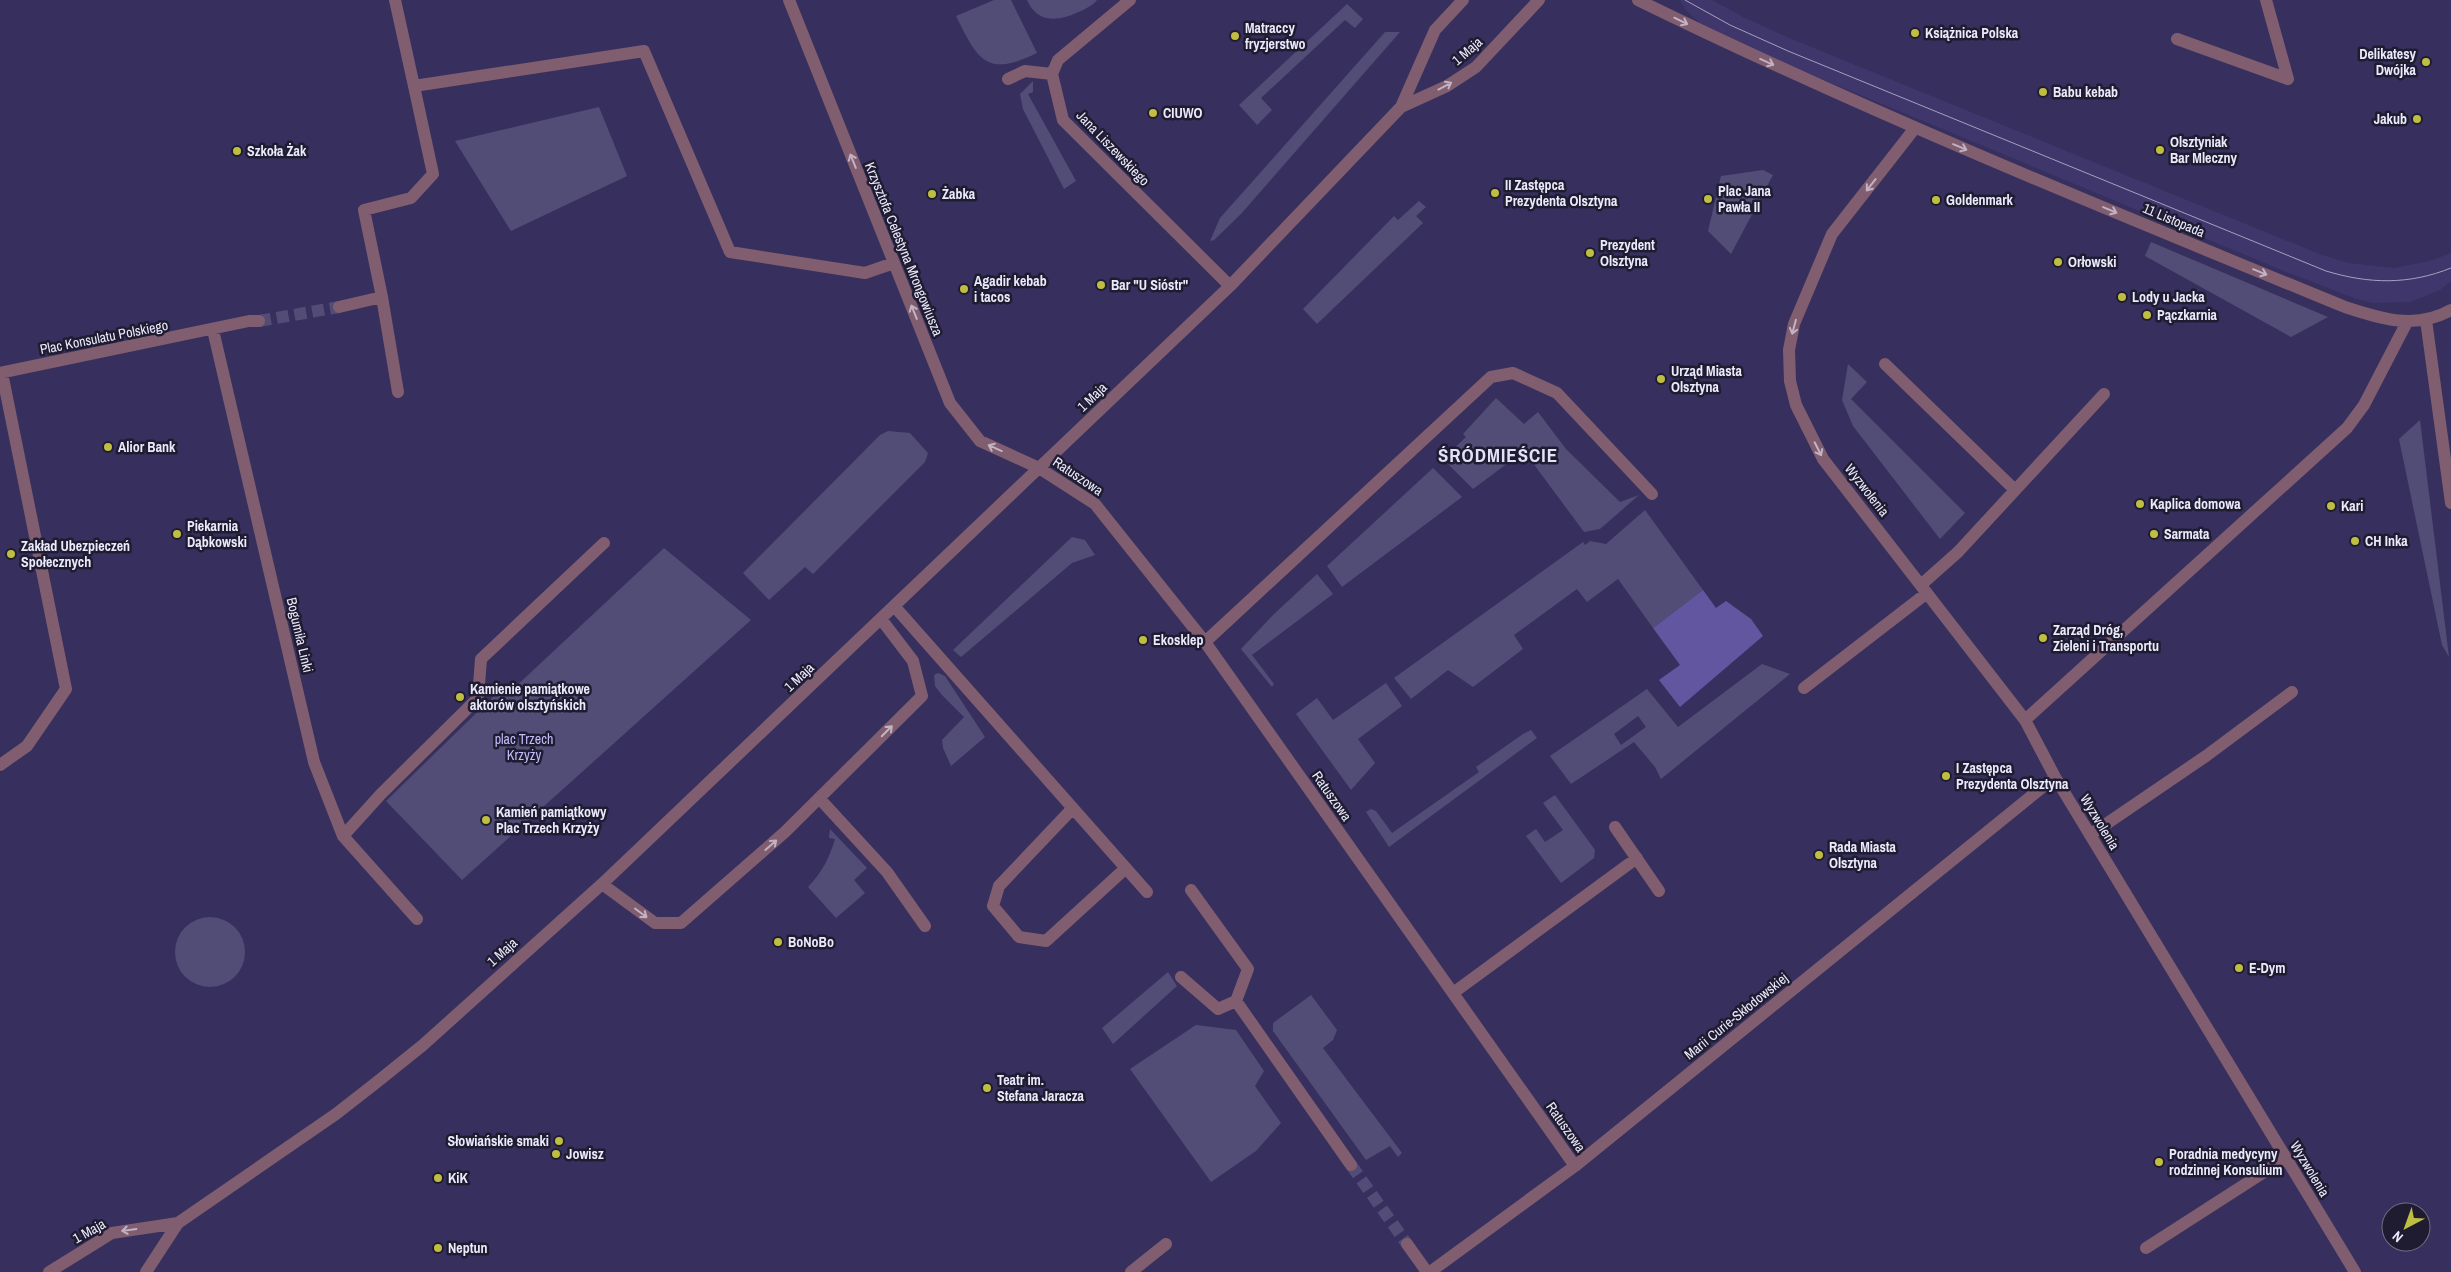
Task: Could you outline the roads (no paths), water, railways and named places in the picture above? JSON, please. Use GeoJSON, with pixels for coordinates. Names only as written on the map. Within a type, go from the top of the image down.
{"type":"FeatureCollection","features":[{"type":"Feature","properties":{"kind":"street"},"geometry":{"type":"LineString","coordinates":[[395,0],[433,174],[411,198],[364,210],[382,296],[398,392]]}},
{"type":"Feature","properties":{"kind":"street","name":"Krzysztofa Celestyna Mrongowiusza"},"geometry":{"type":"LineString","coordinates":[[789,0],[950,403],[980,441],[1039,468]]}},
{"type":"Feature","properties":{"kind":"street"},"geometry":{"type":"LineString","coordinates":[[1008,79],[1025,71],[1052,74],[1058,60],[1130,0]]}},
{"type":"Feature","properties":{"kind":"street","name":"1 Maja"},"geometry":{"type":"LineString","coordinates":[[146,1272],[178,1224],[336,1114],[423,1045],[602,884],[882,620],[1230,286],[1401,107],[1435,30],[1464,0]]}},
{"type":"Feature","properties":{"kind":"street","name":"1 Maja"},"geometry":{"type":"LineString","coordinates":[[1401,107],[1447,86],[1476,67],[1538,0]]}},
{"type":"Feature","properties":{"kind":"street"},"geometry":{"type":"LineString","coordinates":[[1638,0],[1723,42],[1915,128]]}},
{"type":"Feature","properties":{"kind":"street"},"geometry":{"type":"LineString","coordinates":[[2177,39],[2288,79],[2266,0]]}},
{"type":"Feature","properties":{"kind":"street"},"geometry":{"type":"LineString","coordinates":[[414,86],[644,51],[730,252],[865,273],[894,263]]}},
{"type":"Feature","properties":{"kind":"street","name":"Jana Liszewskiego"},"geometry":{"type":"LineString","coordinates":[[1052,74],[1063,120],[1230,286]]}},
{"type":"Feature","properties":{"kind":"street","name":"11 Listopada"},"geometry":{"type":"LineString","coordinates":[[1915,128],[2345,307],[2391,321],[2407,322],[2426,320],[2451,310]]}},
{"type":"Feature","properties":{"kind":"street","name":"Wyzwolenia"},"geometry":{"type":"LineString","coordinates":[[1915,128],[1832,234],[1794,324],[1789,350],[1790,381],[1796,405],[1823,459],[2025,720],[2055,777],[2355,1272]]}},
{"type":"Feature","properties":{"kind":"street"},"geometry":{"type":"LineString","coordinates":[[339,307],[382,296]]}},
{"type":"Feature","properties":{"kind":"street"},"geometry":{"type":"LineString","coordinates":[[2426,320],[2451,503]]}},
{"type":"Feature","properties":{"kind":"street","name":"Plac Konsulatu Polskiego"},"geometry":{"type":"LineString","coordinates":[[1,373],[250,321],[259,321]]}},
{"type":"Feature","properties":{"kind":"street"},"geometry":{"type":"LineString","coordinates":[[2025,720],[2347,428],[2364,405],[2407,322]]}},
{"type":"Feature","properties":{"kind":"street","name":"Bogumiła Linki"},"geometry":{"type":"LineString","coordinates":[[213,330],[314,762],[343,836],[417,919]]}},
{"type":"Feature","properties":{"kind":"street"},"geometry":{"type":"LineString","coordinates":[[1885,364],[2015,490]]}},
{"type":"Feature","properties":{"kind":"street"},"geometry":{"type":"LineString","coordinates":[[0,764],[27,746],[66,689],[1,373]]}},
{"type":"Feature","properties":{"kind":"street"},"geometry":{"type":"LineString","coordinates":[[1205,642],[1491,377],[1513,373],[1557,393],[1652,494]]}},
{"type":"Feature","properties":{"kind":"street"},"geometry":{"type":"LineString","coordinates":[[1804,688],[1925,589],[2104,394]]}},
{"type":"Feature","properties":{"kind":"street","name":"Ratuszowa"},"geometry":{"type":"LineString","coordinates":[[1039,468],[1095,504],[1205,642],[1575,1166]]}},
{"type":"Feature","properties":{"kind":"street"},"geometry":{"type":"LineString","coordinates":[[343,836],[381,794],[478,698],[481,659],[604,543]]}},
{"type":"Feature","properties":{"kind":"street"},"geometry":{"type":"LineString","coordinates":[[895,607],[1146,892]]}},
{"type":"Feature","properties":{"kind":"street"},"geometry":{"type":"LineString","coordinates":[[602,884],[655,923],[681,923],[785,832],[922,696],[913,661],[882,620]]}},
{"type":"Feature","properties":{"kind":"street"},"geometry":{"type":"LineString","coordinates":[[2090,835],[2206,756],[2292,692]]}},
{"type":"Feature","properties":{"kind":"street","name":"Marii Curie-Skłodowskiej"},"geometry":{"type":"LineString","coordinates":[[1429,1272],[1575,1166],[2055,777]]}},
{"type":"Feature","properties":{"kind":"street"},"geometry":{"type":"LineString","coordinates":[[819,798],[887,872],[925,926]]}},
{"type":"Feature","properties":{"kind":"street"},"geometry":{"type":"LineString","coordinates":[[1073,808],[999,886],[993,906],[1019,937],[1046,941],[1126,868]]}},
{"type":"Feature","properties":{"kind":"street"},"geometry":{"type":"LineString","coordinates":[[1615,827],[1659,891]]}},
{"type":"Feature","properties":{"kind":"street"},"geometry":{"type":"LineString","coordinates":[[1453,992],[1637,858]]}},
{"type":"Feature","properties":{"kind":"street"},"geometry":{"type":"LineString","coordinates":[[1181,977],[1218,1009],[1236,1001],[1248,969],[1191,890]]}},
{"type":"Feature","properties":{"kind":"street"},"geometry":{"type":"LineString","coordinates":[[1236,1001],[1351,1165]]}},
{"type":"Feature","properties":{"kind":"street"},"geometry":{"type":"LineString","coordinates":[[2146,1248],[2286,1158]]}},
{"type":"Feature","properties":{"kind":"street","name":"1 Maja"},"geometry":{"type":"LineString","coordinates":[[49,1272],[112,1233],[178,1224]]}},
{"type":"Feature","properties":{"kind":"street"},"geometry":{"type":"LineString","coordinates":[[1130,1272],[1166,1244]]}},
{"type":"Feature","properties":{"kind":"street"},"geometry":{"type":"LineString","coordinates":[[1407,1244],[1429,1272]]}},
{"type":"Feature","properties":{"kind":"tunnel"},"geometry":{"type":"LineString","coordinates":[[259,321],[339,307]]}},
{"type":"Feature","properties":{"kind":"tunnel"},"geometry":{"type":"LineString","coordinates":[[1351,1165],[1407,1244]]}},
{"type":"Feature","properties":{"kind":"tram line"},"geometry":{"type":"LineString","coordinates":[[1685,0],[1730,25],[1788,51],[2326,271],[2358,278],[2389,281],[2435,274],[2451,268]]}},
{"type":"Feature","properties":{"kind":"place","name":"Książnica Polska"},"geometry":{"type":"Point","coordinates":[1915,33]}},
{"type":"Feature","properties":{"kind":"place","name":"Matraccy fryzjerstwo"},"geometry":{"type":"Point","coordinates":[1235,36]}},
{"type":"Feature","properties":{"kind":"place","name":"Delikatesy Dwójka"},"geometry":{"type":"Point","coordinates":[2426,62]}},
{"type":"Feature","properties":{"kind":"place","name":"Babu kebab"},"geometry":{"type":"Point","coordinates":[2043,92]}},
{"type":"Feature","properties":{"kind":"place","name":"CIUWO"},"geometry":{"type":"Point","coordinates":[1153,113]}},
{"type":"Feature","properties":{"kind":"place","name":"Jakub"},"geometry":{"type":"Point","coordinates":[2417,119]}},
{"type":"Feature","properties":{"kind":"place","name":"Olsztyniak Bar Mleczny"},"geometry":{"type":"Point","coordinates":[2160,150]}},
{"type":"Feature","properties":{"kind":"place","name":"Szkoła Żak"},"geometry":{"type":"Point","coordinates":[237,151]}},
{"type":"Feature","properties":{"kind":"place","name":"II Zastępca Prezydenta Olsztyna"},"geometry":{"type":"Point","coordinates":[1495,193]}},
{"type":"Feature","properties":{"kind":"place","name":"Żabka"},"geometry":{"type":"Point","coordinates":[932,194]}},
{"type":"Feature","properties":{"kind":"place","name":"Plac Jana Pawła II"},"geometry":{"type":"Point","coordinates":[1708,199]}},
{"type":"Feature","properties":{"kind":"place","name":"Goldenmark"},"geometry":{"type":"Point","coordinates":[1936,200]}},
{"type":"Feature","properties":{"kind":"place","name":"Prezydent Olsztyna"},"geometry":{"type":"Point","coordinates":[1590,253]}},
{"type":"Feature","properties":{"kind":"place","name":"Orłowski"},"geometry":{"type":"Point","coordinates":[2058,262]}},
{"type":"Feature","properties":{"kind":"place","name":"Bar \"U Sióstr\""},"geometry":{"type":"Point","coordinates":[1101,285]}},
{"type":"Feature","properties":{"kind":"place","name":"Agadir kebab i tacos"},"geometry":{"type":"Point","coordinates":[964,289]}},
{"type":"Feature","properties":{"kind":"place","name":"Lody u Jacka"},"geometry":{"type":"Point","coordinates":[2122,297]}},
{"type":"Feature","properties":{"kind":"place","name":"Pączkarnia"},"geometry":{"type":"Point","coordinates":[2147,315]}},
{"type":"Feature","properties":{"kind":"place","name":"Urząd Miasta Olsztyna"},"geometry":{"type":"Point","coordinates":[1661,379]}},
{"type":"Feature","properties":{"kind":"place","name":"Alior Bank"},"geometry":{"type":"Point","coordinates":[108,447]}},
{"type":"Feature","properties":{"kind":"place","name":"Kaplica domowa"},"geometry":{"type":"Point","coordinates":[2140,504]}},
{"type":"Feature","properties":{"kind":"place","name":"Kari"},"geometry":{"type":"Point","coordinates":[2331,506]}},
{"type":"Feature","properties":{"kind":"place","name":"Piekarnia Dąbkowski"},"geometry":{"type":"Point","coordinates":[177,534]}},
{"type":"Feature","properties":{"kind":"place","name":"Sarmata"},"geometry":{"type":"Point","coordinates":[2154,534]}},
{"type":"Feature","properties":{"kind":"place","name":"CH Inka"},"geometry":{"type":"Point","coordinates":[2355,541]}},
{"type":"Feature","properties":{"kind":"place","name":"Zakład Ubezpieczeń Społecznych"},"geometry":{"type":"Point","coordinates":[11,554]}},
{"type":"Feature","properties":{"kind":"place","name":"Zarząd Dróg, Zieleni i Transportu"},"geometry":{"type":"Point","coordinates":[2043,638]}},
{"type":"Feature","properties":{"kind":"place","name":"Ekosklep"},"geometry":{"type":"Point","coordinates":[1143,640]}},
{"type":"Feature","properties":{"kind":"place","name":"Kamienie pamiątkowe aktorów olsztyńskich"},"geometry":{"type":"Point","coordinates":[460,697]}},
{"type":"Feature","properties":{"kind":"place","name":"I Zastępca Prezydenta Olsztyna"},"geometry":{"type":"Point","coordinates":[1946,776]}},
{"type":"Feature","properties":{"kind":"place","name":"Kamień pamiątkowy Plac Trzech Krzyży"},"geometry":{"type":"Point","coordinates":[486,820]}},
{"type":"Feature","properties":{"kind":"place","name":"Rada Miasta Olsztyna"},"geometry":{"type":"Point","coordinates":[1819,855]}},
{"type":"Feature","properties":{"kind":"place","name":"BoNoBo"},"geometry":{"type":"Point","coordinates":[778,942]}},
{"type":"Feature","properties":{"kind":"place","name":"E-Dym"},"geometry":{"type":"Point","coordinates":[2239,968]}},
{"type":"Feature","properties":{"kind":"place","name":"Teatr im. Stefana Jaracza"},"geometry":{"type":"Point","coordinates":[987,1088]}},
{"type":"Feature","properties":{"kind":"place","name":"Słowiańskie smaki"},"geometry":{"type":"Point","coordinates":[559,1141]}},
{"type":"Feature","properties":{"kind":"place","name":"Jowisz"},"geometry":{"type":"Point","coordinates":[556,1154]}},
{"type":"Feature","properties":{"kind":"place","name":"Poradnia medycyny rodzinnej Konsulium"},"geometry":{"type":"Point","coordinates":[2159,1162]}},
{"type":"Feature","properties":{"kind":"place","name":"KiK"},"geometry":{"type":"Point","coordinates":[438,1178]}},
{"type":"Feature","properties":{"kind":"place","name":"Neptun"},"geometry":{"type":"Point","coordinates":[438,1248]}},
{"type":"Feature","properties":{"kind":"district","name":"ŚRÓDMIEŚCIE"},"geometry":{"type":"Point","coordinates":[1498,455]}},
{"type":"Feature","properties":{"kind":"park label","name":"plac Trzech Krzyży"},"geometry":{"type":"Point","coordinates":[524,748]}}]}
